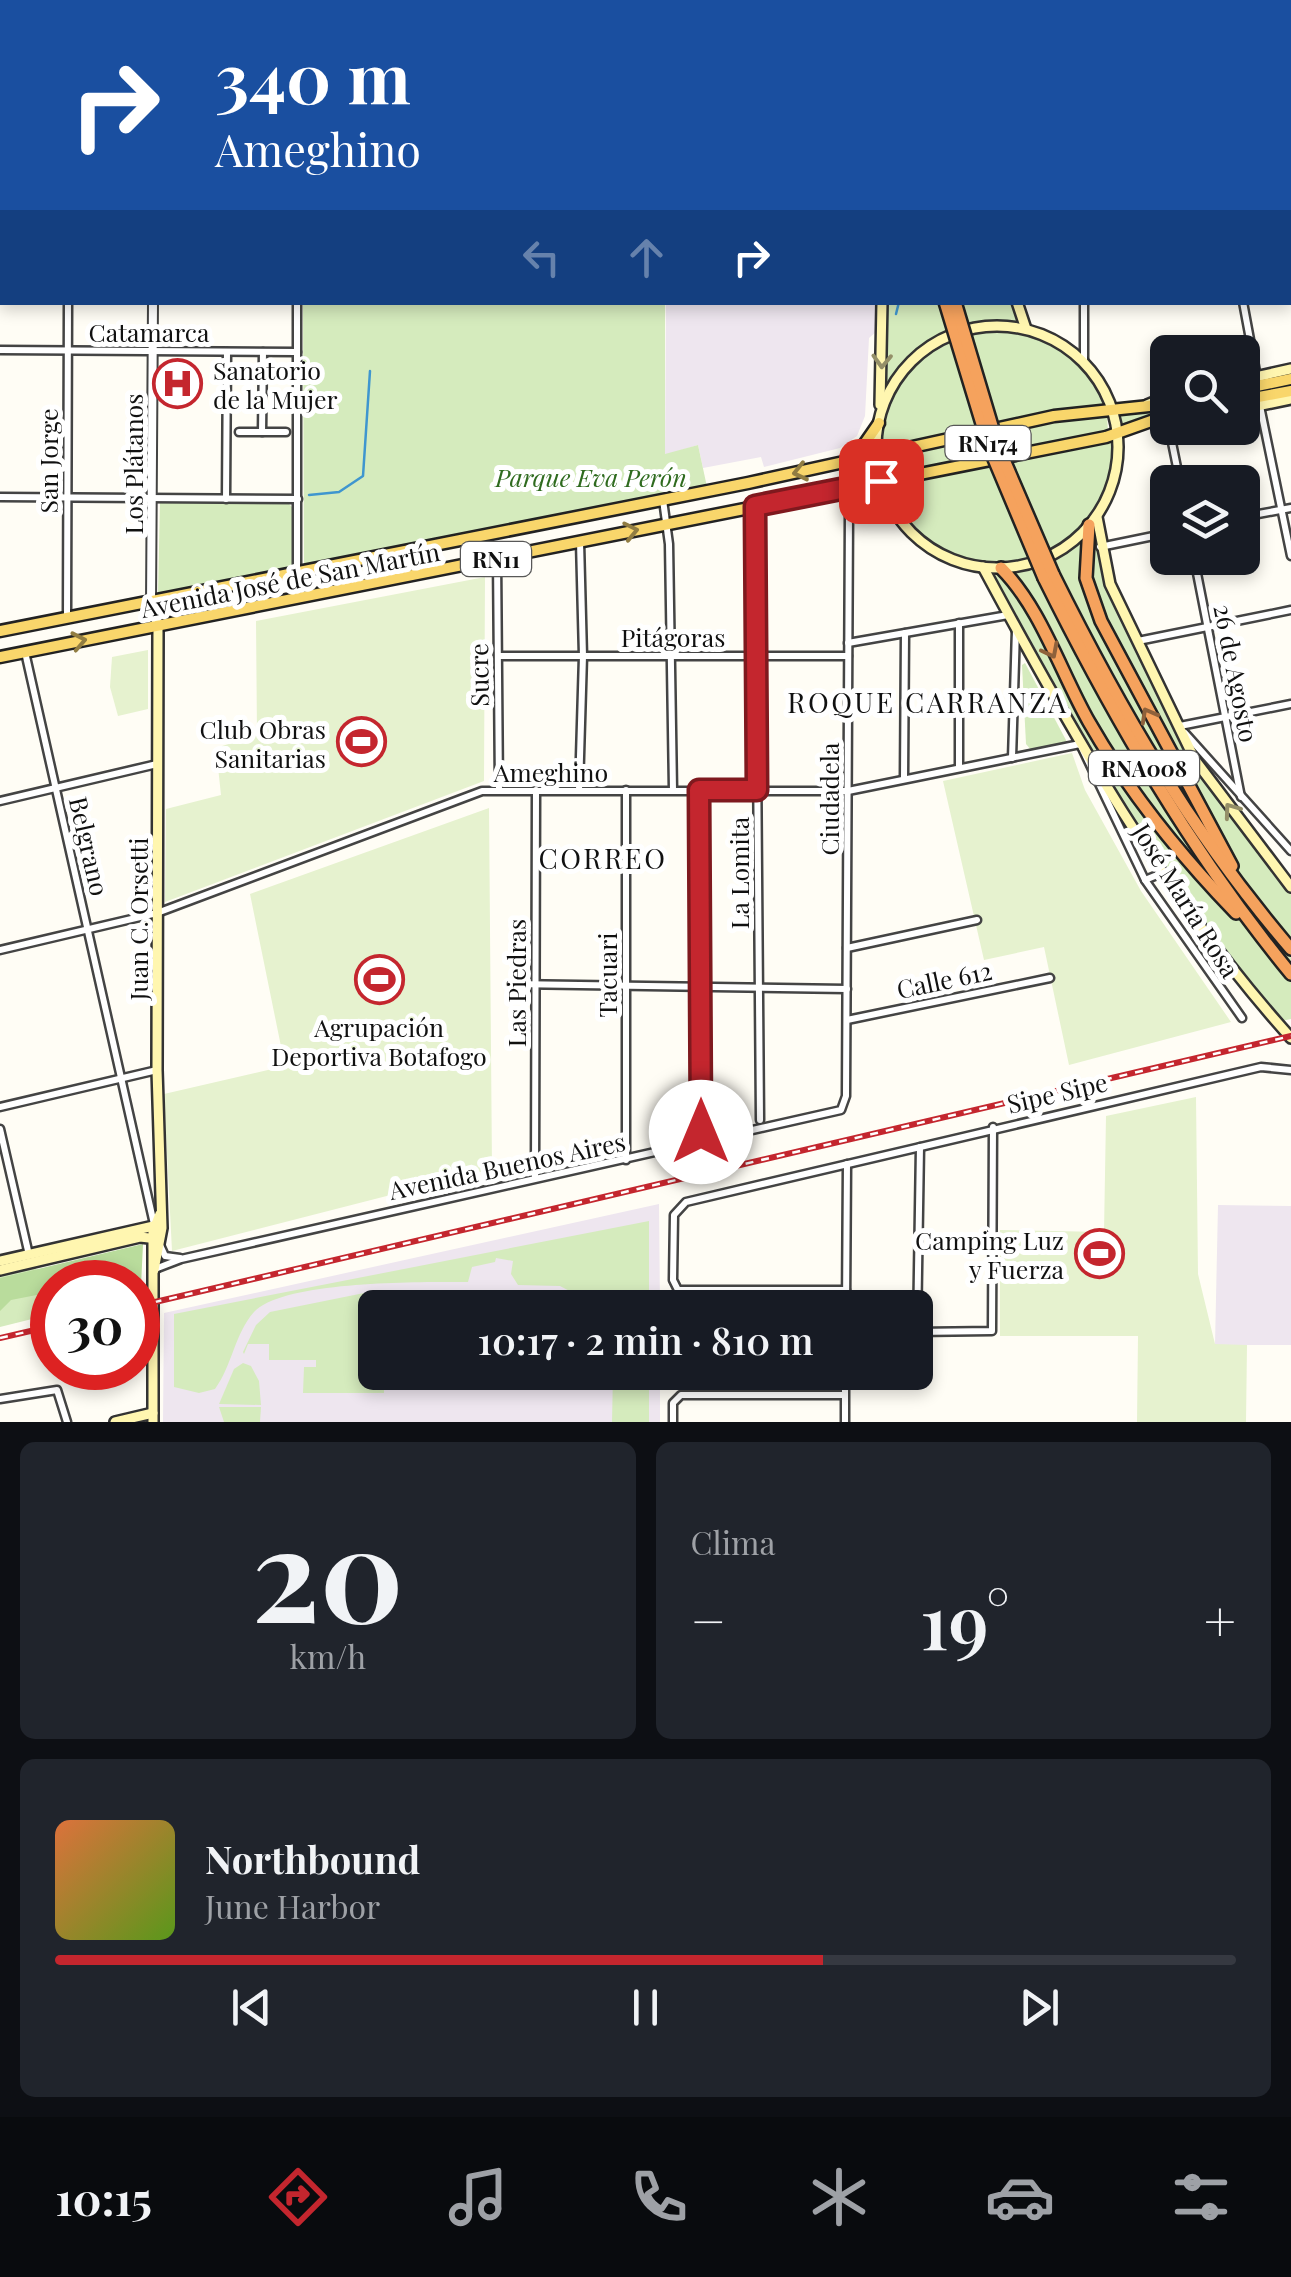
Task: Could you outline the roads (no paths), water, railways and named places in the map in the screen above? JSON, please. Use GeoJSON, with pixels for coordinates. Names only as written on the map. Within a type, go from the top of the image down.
{"type":"FeatureCollection","features":[{"type":"Feature","properties":{"kind":"highway","name":"RN174"},"geometry":{"type":"LineString","coordinates":[[946,305],[989,447],[1049,576]]}},
{"type":"Feature","properties":{"kind":"highway","name":"RN174"},"geometry":{"type":"LineString","coordinates":[[956,305],[998,446],[1049,576]]}},
{"type":"Feature","properties":{"kind":"highway"},"geometry":{"type":"LineString","coordinates":[[1093,520],[1086,578],[1100,622],[1192,796],[1266,920]]}},
{"type":"Feature","properties":{"kind":"highway"},"geometry":{"type":"LineString","coordinates":[[1001,568],[1022,592],[1076,698],[1126,781],[1188,862],[1267,944]]}},
{"type":"Feature","properties":{"kind":"highway","name":"RNA008"},"geometry":{"type":"LineString","coordinates":[[1049,576],[1140,742],[1198,831],[1291,949]]}},
{"type":"Feature","properties":{"kind":"highway","name":"RNA008"},"geometry":{"type":"LineString","coordinates":[[1049,576],[1131,746],[1291,974]]}},
{"type":"Feature","properties":{"kind":"main road"},"geometry":{"type":"LineString","coordinates":[[853,460],[879,421],[897,379],[933,344],[987,326],[1026,330],[1054,340],[1084,363],[1111,407],[1117,434],[1115,474],[1093,520],[1040,560],[1001,568],[983,567],[956,561],[923,543],[897,515],[881,481],[876,456],[879,421],[882,305]]}},
{"type":"Feature","properties":{"kind":"main road"},"geometry":{"type":"LineString","coordinates":[[1018,305],[1026,330]]}},
{"type":"Feature","properties":{"kind":"main road"},"geometry":{"type":"LineString","coordinates":[[1260,376],[1291,369]]}},
{"type":"Feature","properties":{"kind":"main road"},"geometry":{"type":"LineString","coordinates":[[1260,385],[1291,379]]}},
{"type":"Feature","properties":{"kind":"main road"},"geometry":{"type":"LineString","coordinates":[[1260,396],[1291,390]]}},
{"type":"Feature","properties":{"kind":"main road"},"geometry":{"type":"LineString","coordinates":[[1260,405],[1291,399]]}},
{"type":"Feature","properties":{"kind":"main road"},"geometry":{"type":"LineString","coordinates":[[1111,407],[1150,405]]}},
{"type":"Feature","properties":{"kind":"main road","name":"RN11"},"geometry":{"type":"LineString","coordinates":[[876,456],[1111,407]]}},
{"type":"Feature","properties":{"kind":"main road"},"geometry":{"type":"LineString","coordinates":[[1117,434],[1148,422]]}},
{"type":"Feature","properties":{"kind":"main road","name":"RN11"},"geometry":{"type":"LineString","coordinates":[[881,481],[1117,434]]}},
{"type":"Feature","properties":{"kind":"main road","name":"Avenida José de San Martín"},"geometry":{"type":"LineString","coordinates":[[0,631],[151,604],[876,456]]}},
{"type":"Feature","properties":{"kind":"main road","name":"Avenida José de San Martín"},"geometry":{"type":"LineString","coordinates":[[0,657],[881,481]]}},
{"type":"Feature","properties":{"kind":"main road"},"geometry":{"type":"LineString","coordinates":[[1093,520],[1110,584],[1195,760],[1291,887]]}},
{"type":"Feature","properties":{"kind":"main road"},"geometry":{"type":"LineString","coordinates":[[983,567],[1080,744],[1162,873],[1221,957],[1291,1038]]}},
{"type":"Feature","properties":{"kind":"main road","name":"Los Plátanos"},"geometry":{"type":"LineString","coordinates":[[151,604],[158,626]]}},
{"type":"Feature","properties":{"kind":"main road","name":"Juan C. Orsetti"},"geometry":{"type":"LineString","coordinates":[[155,1260],[161,1212],[157,1070],[158,626]]}},
{"type":"Feature","properties":{"kind":"main road"},"geometry":{"type":"LineString","coordinates":[[1276,1022],[1291,1019]]}},
{"type":"Feature","properties":{"kind":"main road"},"geometry":{"type":"LineString","coordinates":[[0,1261],[158,1234]]}},
{"type":"Feature","properties":{"kind":"main road"},"geometry":{"type":"LineString","coordinates":[[0,1270],[30,1258]]}},
{"type":"Feature","properties":{"kind":"main road","name":"Juan C. Orsetti"},"geometry":{"type":"LineString","coordinates":[[153,1390],[153,1418]]}},
{"type":"Feature","properties":{"kind":"main road"},"geometry":{"type":"LineString","coordinates":[[115,1422],[153,1418]]}},
{"type":"Feature","properties":{"kind":"street","name":"San Jorge"},"geometry":{"type":"LineString","coordinates":[[67,618],[68,305]]}},
{"type":"Feature","properties":{"kind":"street","name":"Los Plátanos"},"geometry":{"type":"LineString","coordinates":[[151,604],[153,305]]}},
{"type":"Feature","properties":{"kind":"street"},"geometry":{"type":"LineString","coordinates":[[298,305],[298,572]]}},
{"type":"Feature","properties":{"kind":"street"},"geometry":{"type":"LineString","coordinates":[[1084,305],[1084,363]]}},
{"type":"Feature","properties":{"kind":"street"},"geometry":{"type":"LineString","coordinates":[[1244,305],[1249,335]]}},
{"type":"Feature","properties":{"kind":"street","name":"Catamarca"},"geometry":{"type":"LineString","coordinates":[[0,350],[297,352]]}},
{"type":"Feature","properties":{"kind":"street"},"geometry":{"type":"LineString","coordinates":[[226,499],[227,352]]}},
{"type":"Feature","properties":{"kind":"street"},"geometry":{"type":"LineString","coordinates":[[262,432],[263,352]]}},
{"type":"Feature","properties":{"kind":"street"},"geometry":{"type":"LineString","coordinates":[[1260,405],[1291,556]]}},
{"type":"Feature","properties":{"kind":"street"},"geometry":{"type":"LineString","coordinates":[[239,432],[286,432]]}},
{"type":"Feature","properties":{"kind":"street","name":"Ciudadela"},"geometry":{"type":"LineString","coordinates":[[841,1110],[846,1096],[848,791],[848,512],[844,488]]}},
{"type":"Feature","properties":{"kind":"street"},"geometry":{"type":"LineString","coordinates":[[0,498],[298,500]]}},
{"type":"Feature","properties":{"kind":"street"},"geometry":{"type":"LineString","coordinates":[[663,500],[673,790]]}},
{"type":"Feature","properties":{"kind":"street","name":"La Lomita"},"geometry":{"type":"LineString","coordinates":[[755,506],[760,1120]]}},
{"type":"Feature","properties":{"kind":"street"},"geometry":{"type":"LineString","coordinates":[[1260,514],[1291,508]]}},
{"type":"Feature","properties":{"kind":"street"},"geometry":{"type":"LineString","coordinates":[[1099,547],[1150,537]]}},
{"type":"Feature","properties":{"kind":"street"},"geometry":{"type":"LineString","coordinates":[[579,790],[584,656],[580,542]]}},
{"type":"Feature","properties":{"kind":"street","name":"Sucre"},"geometry":{"type":"LineString","coordinates":[[497,558],[499,790]]}},
{"type":"Feature","properties":{"kind":"street","name":"26 de Agosto"},"geometry":{"type":"LineString","coordinates":[[1197,575],[1241,797]]}},
{"type":"Feature","properties":{"kind":"street"},"geometry":{"type":"LineString","coordinates":[[1138,641],[1291,610]]}},
{"type":"Feature","properties":{"kind":"street"},"geometry":{"type":"LineString","coordinates":[[848,644],[1008,614]]}},
{"type":"Feature","properties":{"kind":"street"},"geometry":{"type":"LineString","coordinates":[[959,624],[959,768]]}},
{"type":"Feature","properties":{"kind":"street"},"geometry":{"type":"LineString","coordinates":[[1012,758],[1016,629]]}},
{"type":"Feature","properties":{"kind":"street"},"geometry":{"type":"LineString","coordinates":[[904,779],[905,633]]}},
{"type":"Feature","properties":{"kind":"street","name":"Belgrano"},"geometry":{"type":"LineString","coordinates":[[25,652],[158,1234]]}},
{"type":"Feature","properties":{"kind":"street","name":"Pitágoras"},"geometry":{"type":"LineString","coordinates":[[498,656],[848,656]]}},
{"type":"Feature","properties":{"kind":"street"},"geometry":{"type":"LineString","coordinates":[[1291,704],[1181,727],[1291,851]]}},
{"type":"Feature","properties":{"kind":"street","name":"Ameghino"},"geometry":{"type":"LineString","coordinates":[[0,950],[157,913],[482,791],[848,791],[1080,744]]}},
{"type":"Feature","properties":{"kind":"street","name":"José María Rosa"},"geometry":{"type":"LineString","coordinates":[[1080,744],[1144,880],[1242,1018]]}},
{"type":"Feature","properties":{"kind":"street"},"geometry":{"type":"LineString","coordinates":[[0,801],[158,764]]}},
{"type":"Feature","properties":{"kind":"street","name":"Las Piedras"},"geometry":{"type":"LineString","coordinates":[[535,1177],[536,790]]}},
{"type":"Feature","properties":{"kind":"street","name":"Tacuari"},"geometry":{"type":"LineString","coordinates":[[626,790],[626,1160]]}},
{"type":"Feature","properties":{"kind":"street"},"geometry":{"type":"LineString","coordinates":[[699,790],[701,1132]]}},
{"type":"Feature","properties":{"kind":"street"},"geometry":{"type":"LineString","coordinates":[[1144,880],[1152,873],[1162,873]]}},
{"type":"Feature","properties":{"kind":"street"},"geometry":{"type":"LineString","coordinates":[[847,948],[977,920]]}},
{"type":"Feature","properties":{"kind":"street","name":"Calle 612"},"geometry":{"type":"LineString","coordinates":[[846,1020],[1050,978]]}},
{"type":"Feature","properties":{"kind":"street"},"geometry":{"type":"LineString","coordinates":[[512,984],[847,989]]}},
{"type":"Feature","properties":{"kind":"street","name":"Sipe Sipe"},"geometry":{"type":"LineString","coordinates":[[678,1290],[673,1280],[674,1215],[686,1202],[993,1127],[1276,1066],[1291,1070]]}},
{"type":"Feature","properties":{"kind":"street"},"geometry":{"type":"LineString","coordinates":[[0,1107],[157,1070]]}},
{"type":"Feature","properties":{"kind":"street","name":"Avenida Buenos Aires"},"geometry":{"type":"LineString","coordinates":[[160,1267],[182,1258],[841,1110]]}},
{"type":"Feature","properties":{"kind":"street"},"geometry":{"type":"LineString","coordinates":[[933,1332],[992,1332],[993,1127]]}},
{"type":"Feature","properties":{"kind":"street"},"geometry":{"type":"LineString","coordinates":[[0,1129],[30,1258]]}},
{"type":"Feature","properties":{"kind":"street"},"geometry":{"type":"LineString","coordinates":[[917,1290],[920,1147]]}},
{"type":"Feature","properties":{"kind":"street"},"geometry":{"type":"LineString","coordinates":[[846,1290],[847,1164]]}},
{"type":"Feature","properties":{"kind":"street"},"geometry":{"type":"LineString","coordinates":[[158,1234],[165,1256],[182,1258]]}},
{"type":"Feature","properties":{"kind":"street"},"geometry":{"type":"LineString","coordinates":[[0,1399],[57,1390],[67,1422]]}},
{"type":"Feature","properties":{"kind":"street"},"geometry":{"type":"LineString","coordinates":[[844,1390],[845,1422]]}},
{"type":"Feature","properties":{"kind":"street"},"geometry":{"type":"LineString","coordinates":[[672,1422],[673,1402],[680,1395],[844,1395]]}},
{"type":"Feature","properties":{"kind":"waterway"},"geometry":{"type":"LineString","coordinates":[[896,314],[898,305]]}},
{"type":"Feature","properties":{"kind":"waterway"},"geometry":{"type":"LineString","coordinates":[[309,495],[339,492],[363,476],[370,371]]}},
{"type":"Feature","properties":{"kind":"railway"},"geometry":{"type":"LineString","coordinates":[[160,1301],[1291,1036]]}},
{"type":"Feature","properties":{"kind":"railway"},"geometry":{"type":"LineString","coordinates":[[0,1338],[30,1331]]}},
{"type":"Feature","properties":{"kind":"place","name":"Sanatorio de la Mujer"},"geometry":{"type":"Point","coordinates":[178,383]}},
{"type":"Feature","properties":{"kind":"place","name":"Club Obras Sanitarias"},"geometry":{"type":"Point","coordinates":[361,742]}},
{"type":"Feature","properties":{"kind":"place","name":"Agrupación Deportiva Botafogo"},"geometry":{"type":"Point","coordinates":[379,980]}},
{"type":"Feature","properties":{"kind":"place","name":"Camping Luz y Fuerza"},"geometry":{"type":"Point","coordinates":[1099,1253]}},
{"type":"Feature","properties":{"kind":"district","name":"ROQUE CARRANZA"},"geometry":{"type":"Point","coordinates":[928,701]}},
{"type":"Feature","properties":{"kind":"district","name":"CORREO"},"geometry":{"type":"Point","coordinates":[603,857]}},
{"type":"Feature","properties":{"kind":"park label","name":"Parque Eva Perón"},"geometry":{"type":"Point","coordinates":[591,476]}}]}
